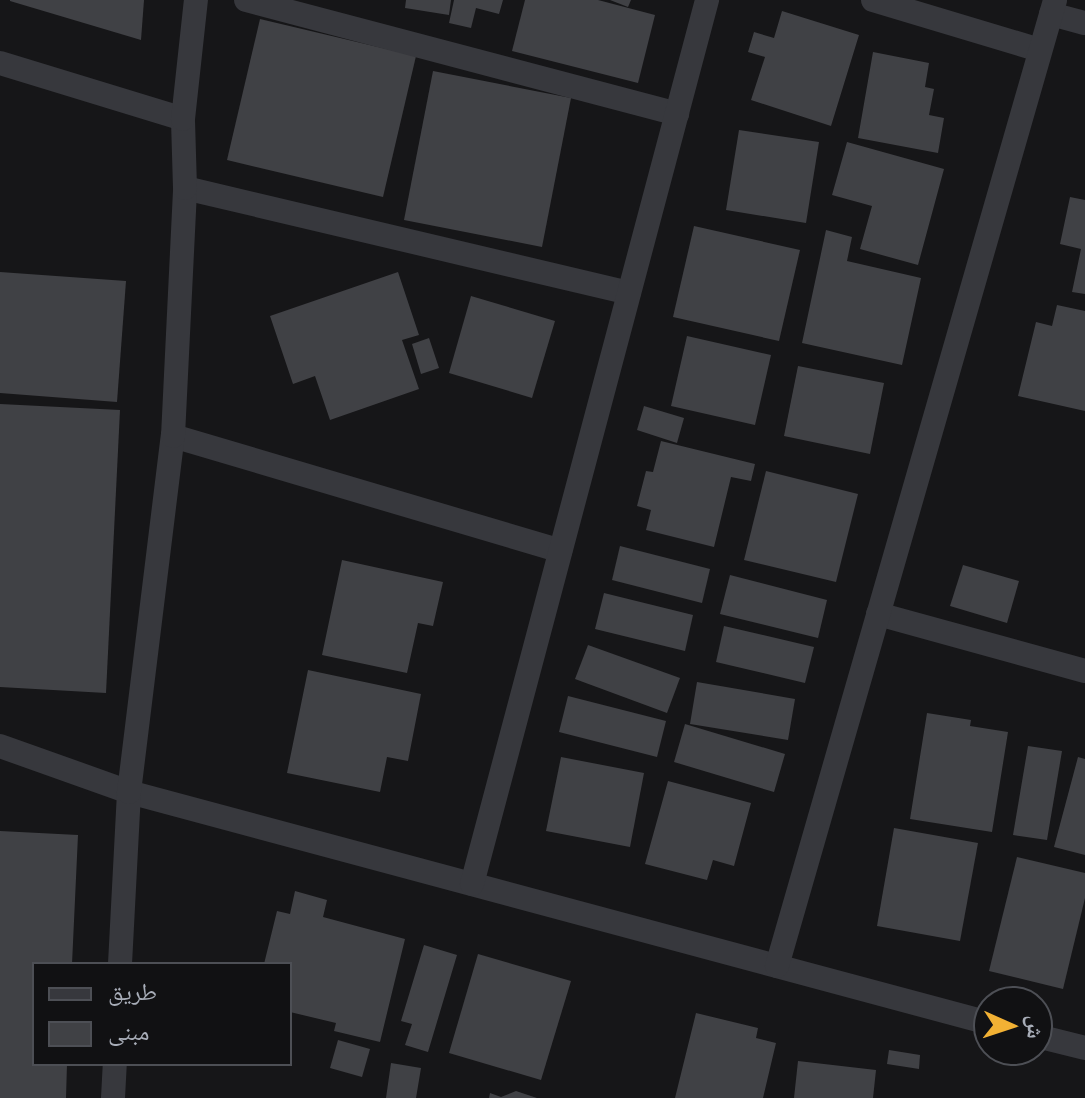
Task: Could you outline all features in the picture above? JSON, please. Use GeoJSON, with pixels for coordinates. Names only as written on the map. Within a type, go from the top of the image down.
{"type":"FeatureCollection","features":[{"type":"Feature","properties":{"kind":"street"},"geometry":{"type":"LineString","coordinates":[[120,962],[129,792],[173,436],[185,188],[183,119],[196,0]]}},
{"type":"Feature","properties":{"kind":"street"},"geometry":{"type":"LineString","coordinates":[[246,0],[677,114]]}},
{"type":"Feature","properties":{"kind":"street"},"geometry":{"type":"LineString","coordinates":[[472,884],[707,0]]}},
{"type":"Feature","properties":{"kind":"street"},"geometry":{"type":"LineString","coordinates":[[873,0],[1040,50]]}},
{"type":"Feature","properties":{"kind":"street"},"geometry":{"type":"LineString","coordinates":[[777,966],[1053,7],[1085,23]]}},
{"type":"Feature","properties":{"kind":"street"},"geometry":{"type":"LineString","coordinates":[[0,63],[183,119]]}},
{"type":"Feature","properties":{"kind":"street"},"geometry":{"type":"LineString","coordinates":[[185,188],[629,293]]}},
{"type":"Feature","properties":{"kind":"street"},"geometry":{"type":"LineString","coordinates":[[173,436],[560,551]]}},
{"type":"Feature","properties":{"kind":"street"},"geometry":{"type":"LineString","coordinates":[[878,614],[1085,671]]}},
{"type":"Feature","properties":{"kind":"street"},"geometry":{"type":"LineString","coordinates":[[0,746],[129,792],[973,1019]]}},
{"type":"Feature","properties":{"kind":"street"},"geometry":{"type":"LineString","coordinates":[[1053,1040],[1085,1048]]}},
{"type":"Feature","properties":{"kind":"street"},"geometry":{"type":"LineString","coordinates":[[113,1098],[115,1066]]}},
{"type":"Feature","properties":{"kind":"building"},"geometry":{"type":"Polygon","coordinates":[[[144,0],[141,40],[10,1],[144,0]]]}},
{"type":"Feature","properties":{"kind":"building"},"geometry":{"type":"Polygon","coordinates":[[[406,0],[451,0],[449,15],[405,8],[406,0]]]}},
{"type":"Feature","properties":{"kind":"building"},"geometry":{"type":"Polygon","coordinates":[[[454,0],[503,0],[499,14],[476,8],[471,28],[449,23],[454,0]]]}},
{"type":"Feature","properties":{"kind":"building"},"geometry":{"type":"Polygon","coordinates":[[[525,0],[598,0],[655,15],[638,83],[512,51],[525,0]]]}},
{"type":"Feature","properties":{"kind":"building"},"geometry":{"type":"Polygon","coordinates":[[[610,0],[631,0],[628,7],[610,0]]]}},
{"type":"Feature","properties":{"kind":"building"},"geometry":{"type":"Polygon","coordinates":[[[782,11],[859,35],[831,126],[751,100],[765,57],[748,52],[754,32],[774,38],[782,11]]]}},
{"type":"Feature","properties":{"kind":"building"},"geometry":{"type":"Polygon","coordinates":[[[260,19],[416,56],[383,197],[227,160],[260,19]]]}},
{"type":"Feature","properties":{"kind":"building"},"geometry":{"type":"Polygon","coordinates":[[[873,52],[929,63],[925,87],[934,89],[929,115],[944,118],[938,153],[858,138],[873,52]]]}},
{"type":"Feature","properties":{"kind":"building"},"geometry":{"type":"Polygon","coordinates":[[[433,71],[571,98],[542,247],[404,220],[433,71]]]}},
{"type":"Feature","properties":{"kind":"building"},"geometry":{"type":"Polygon","coordinates":[[[739,130],[819,142],[806,223],[726,210],[739,130]]]}},
{"type":"Feature","properties":{"kind":"building"},"geometry":{"type":"Polygon","coordinates":[[[847,142],[944,169],[918,265],[860,249],[872,206],[832,195],[847,142]]]}},
{"type":"Feature","properties":{"kind":"building"},"geometry":{"type":"Polygon","coordinates":[[[1070,197],[1085,200],[1085,294],[1072,292],[1081,249],[1060,244],[1070,197]]]}},
{"type":"Feature","properties":{"kind":"building"},"geometry":{"type":"Polygon","coordinates":[[[694,226],[800,250],[779,341],[673,317],[694,226]]]}},
{"type":"Feature","properties":{"kind":"building"},"geometry":{"type":"Polygon","coordinates":[[[826,230],[852,237],[847,261],[921,278],[902,365],[802,343],[826,230]]]}},
{"type":"Feature","properties":{"kind":"building"},"geometry":{"type":"Polygon","coordinates":[[[0,272],[126,281],[117,402],[0,393],[0,272]]]}},
{"type":"Feature","properties":{"kind":"building"},"geometry":{"type":"Polygon","coordinates":[[[398,272],[419,335],[402,340],[419,389],[330,420],[315,376],[293,384],[270,316],[398,272]]]}},
{"type":"Feature","properties":{"kind":"building"},"geometry":{"type":"Polygon","coordinates":[[[471,296],[555,321],[532,398],[449,373],[471,296]]]}},
{"type":"Feature","properties":{"kind":"building"},"geometry":{"type":"Polygon","coordinates":[[[1057,305],[1085,311],[1085,411],[1018,396],[1036,322],[1052,326],[1057,305]]]}},
{"type":"Feature","properties":{"kind":"building"},"geometry":{"type":"Polygon","coordinates":[[[687,336],[771,355],[755,425],[671,406],[687,336]]]}},
{"type":"Feature","properties":{"kind":"building"},"geometry":{"type":"Polygon","coordinates":[[[429,338],[439,368],[421,374],[412,344],[429,338]]]}},
{"type":"Feature","properties":{"kind":"building"},"geometry":{"type":"Polygon","coordinates":[[[798,366],[884,383],[870,454],[784,436],[798,366]]]}},
{"type":"Feature","properties":{"kind":"building"},"geometry":{"type":"Polygon","coordinates":[[[0,404],[120,410],[106,693],[0,687],[0,404]]]}},
{"type":"Feature","properties":{"kind":"building"},"geometry":{"type":"Polygon","coordinates":[[[644,406],[684,418],[677,443],[637,430],[644,406]]]}},
{"type":"Feature","properties":{"kind":"building"},"geometry":{"type":"Polygon","coordinates":[[[661,441],[755,464],[751,481],[731,477],[714,547],[646,530],[651,510],[637,506],[646,471],[653,472],[661,441]]]}},
{"type":"Feature","properties":{"kind":"building"},"geometry":{"type":"Polygon","coordinates":[[[766,471],[858,494],[836,582],[744,560],[766,471]]]}},
{"type":"Feature","properties":{"kind":"building"},"geometry":{"type":"Polygon","coordinates":[[[620,546],[710,569],[702,603],[612,580],[620,546]]]}},
{"type":"Feature","properties":{"kind":"building"},"geometry":{"type":"Polygon","coordinates":[[[342,560],[443,582],[433,626],[418,623],[407,673],[322,655],[342,560]]]}},
{"type":"Feature","properties":{"kind":"building"},"geometry":{"type":"Polygon","coordinates":[[[963,565],[1019,581],[1007,623],[950,606],[963,565]]]}},
{"type":"Feature","properties":{"kind":"building"},"geometry":{"type":"Polygon","coordinates":[[[730,575],[827,600],[818,638],[720,614],[730,575]]]}},
{"type":"Feature","properties":{"kind":"building"},"geometry":{"type":"Polygon","coordinates":[[[604,593],[693,615],[685,651],[595,629],[604,593]]]}},
{"type":"Feature","properties":{"kind":"building"},"geometry":{"type":"Polygon","coordinates":[[[724,626],[814,647],[805,683],[716,662],[724,626]]]}},
{"type":"Feature","properties":{"kind":"building"},"geometry":{"type":"Polygon","coordinates":[[[588,645],[680,678],[667,713],[575,679],[588,645]]]}},
{"type":"Feature","properties":{"kind":"building"},"geometry":{"type":"Polygon","coordinates":[[[308,670],[421,694],[408,761],[387,757],[380,792],[287,773],[308,670]]]}},
{"type":"Feature","properties":{"kind":"building"},"geometry":{"type":"Polygon","coordinates":[[[697,682],[795,699],[788,740],[690,724],[697,682]]]}},
{"type":"Feature","properties":{"kind":"building"},"geometry":{"type":"Polygon","coordinates":[[[568,696],[666,721],[657,757],[559,732],[568,696]]]}},
{"type":"Feature","properties":{"kind":"building"},"geometry":{"type":"Polygon","coordinates":[[[927,713],[971,720],[970,726],[1008,732],[992,832],[910,819],[927,713]]]}},
{"type":"Feature","properties":{"kind":"building"},"geometry":{"type":"Polygon","coordinates":[[[685,724],[785,754],[774,792],[674,762],[685,724]]]}},
{"type":"Feature","properties":{"kind":"building"},"geometry":{"type":"Polygon","coordinates":[[[1028,746],[1062,751],[1047,840],[1013,835],[1028,746]]]}},
{"type":"Feature","properties":{"kind":"building"},"geometry":{"type":"Polygon","coordinates":[[[561,757],[644,773],[630,847],[546,831],[561,757]]]}},
{"type":"Feature","properties":{"kind":"building"},"geometry":{"type":"Polygon","coordinates":[[[1078,757],[1085,759],[1085,855],[1054,847],[1078,757]]]}},
{"type":"Feature","properties":{"kind":"building"},"geometry":{"type":"Polygon","coordinates":[[[668,781],[751,803],[734,866],[713,860],[707,880],[645,864],[668,781]]]}},
{"type":"Feature","properties":{"kind":"building"},"geometry":{"type":"Polygon","coordinates":[[[894,828],[978,843],[960,941],[877,926],[894,828]]]}},
{"type":"Feature","properties":{"kind":"building"},"geometry":{"type":"Polygon","coordinates":[[[0,831],[78,835],[72,962],[32,962],[32,1066],[67,1066],[66,1098],[0,1098],[0,831]]]}},
{"type":"Feature","properties":{"kind":"building"},"geometry":{"type":"Polygon","coordinates":[[[1017,857],[1085,873],[1085,898],[1063,989],[989,971],[1017,857]]]}},
{"type":"Feature","properties":{"kind":"building"},"geometry":{"type":"Polygon","coordinates":[[[295,891],[327,900],[323,917],[405,939],[380,1042],[334,1031],[336,1023],[292,1012],[292,962],[264,962],[277,911],[290,914],[295,891]]]}},
{"type":"Feature","properties":{"kind":"building"},"geometry":{"type":"Polygon","coordinates":[[[424,945],[457,955],[428,1052],[405,1045],[412,1024],[401,1021],[424,945]]]}},
{"type":"Feature","properties":{"kind":"building"},"geometry":{"type":"Polygon","coordinates":[[[478,954],[571,981],[541,1080],[449,1053],[478,954]]]}},
{"type":"Feature","properties":{"kind":"building"},"geometry":{"type":"Polygon","coordinates":[[[696,1013],[758,1028],[756,1038],[776,1043],[763,1098],[675,1098],[696,1013]]]}},
{"type":"Feature","properties":{"kind":"building"},"geometry":{"type":"Polygon","coordinates":[[[338,1040],[370,1049],[362,1077],[330,1068],[338,1040]]]}},
{"type":"Feature","properties":{"kind":"building"},"geometry":{"type":"Polygon","coordinates":[[[889,1050],[920,1055],[919,1069],[887,1064],[889,1050]]]}},
{"type":"Feature","properties":{"kind":"building"},"geometry":{"type":"Polygon","coordinates":[[[798,1061],[876,1070],[873,1098],[794,1098],[798,1061]]]}},
{"type":"Feature","properties":{"kind":"building"},"geometry":{"type":"Polygon","coordinates":[[[391,1063],[421,1068],[416,1098],[386,1098],[391,1063]]]}},
{"type":"Feature","properties":{"kind":"building"},"geometry":{"type":"Polygon","coordinates":[[[516,1091],[537,1098],[489,1098],[490,1093],[501,1097],[516,1091]]]}}]}
